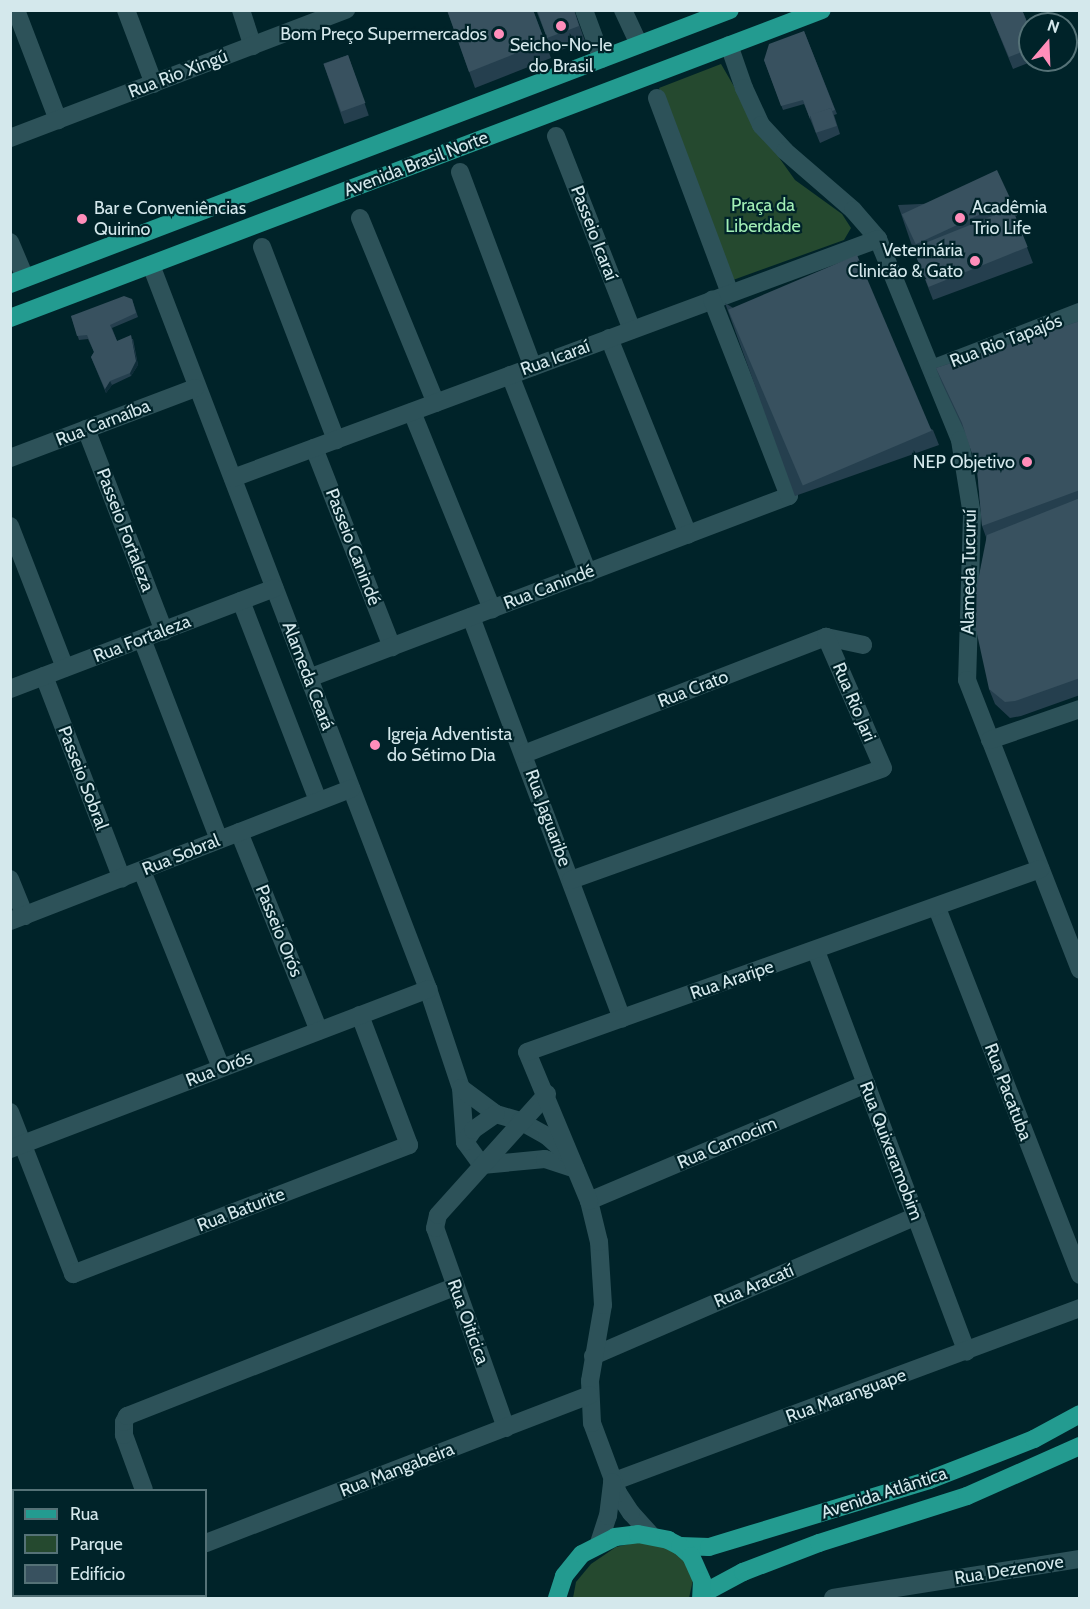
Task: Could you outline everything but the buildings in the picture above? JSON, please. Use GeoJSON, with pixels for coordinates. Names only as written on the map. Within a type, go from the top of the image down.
{"type":"FeatureCollection","features":[{"type":"Feature","properties":{"kind":"main road","name":"Avenida Brasil Norte"},"geometry":{"type":"LineString","coordinates":[[18,281],[729,10]]}},
{"type":"Feature","properties":{"kind":"main road","name":"Avenida Brasil Norte"},"geometry":{"type":"LineString","coordinates":[[10,318],[822,10]]}},
{"type":"Feature","properties":{"kind":"main road","name":"Avenida Atlântica"},"geometry":{"type":"LineString","coordinates":[[555,1597],[572,1564],[599,1543],[627,1534],[652,1536],[681,1546],[718,1544],[929,1480],[1034,1439],[1080,1414]]}},
{"type":"Feature","properties":{"kind":"main road","name":"Avenida Atlântica"},"geometry":{"type":"LineString","coordinates":[[702,1597],[743,1572],[819,1543],[967,1496],[1080,1446]]}},
{"type":"Feature","properties":{"kind":"main road","name":"Avenida Atlântica"},"geometry":{"type":"LineString","coordinates":[[681,1546],[698,1568],[702,1581],[702,1597]]}},
{"type":"Feature","properties":{"kind":"street"},"geometry":{"type":"LineString","coordinates":[[16,10],[58,120]]}},
{"type":"Feature","properties":{"kind":"street"},"geometry":{"type":"LineString","coordinates":[[126,10],[154,84]]}},
{"type":"Feature","properties":{"kind":"street"},"geometry":{"type":"LineString","coordinates":[[241,10],[254,46]]}},
{"type":"Feature","properties":{"kind":"street","name":"Rua Rio Xingú"},"geometry":{"type":"LineString","coordinates":[[10,138],[346,10]]}},
{"type":"Feature","properties":{"kind":"street"},"geometry":{"type":"LineString","coordinates":[[584,10],[602,59]]}},
{"type":"Feature","properties":{"kind":"street"},"geometry":{"type":"LineString","coordinates":[[623,10],[639,45]]}},
{"type":"Feature","properties":{"kind":"street","name":"Alameda Tucuruí"},"geometry":{"type":"LineString","coordinates":[[729,45],[744,88],[761,125],[785,151],[853,210],[878,239],[960,440],[971,504],[967,680],[1080,970]]}},
{"type":"Feature","properties":{"kind":"street"},"geometry":{"type":"LineString","coordinates":[[657,98],[730,293]]}},
{"type":"Feature","properties":{"kind":"street","name":"Passeio Icaraí"},"geometry":{"type":"LineString","coordinates":[[556,136],[632,330]]}},
{"type":"Feature","properties":{"kind":"street"},"geometry":{"type":"LineString","coordinates":[[460,172],[533,367]]}},
{"type":"Feature","properties":{"kind":"street"},"geometry":{"type":"LineString","coordinates":[[360,218],[436,403]]}},
{"type":"Feature","properties":{"kind":"street","name":"Rua Icaraí"},"geometry":{"type":"LineString","coordinates":[[233,478],[878,239]]}},
{"type":"Feature","properties":{"kind":"street"},"geometry":{"type":"LineString","coordinates":[[10,243],[18,281]]}},
{"type":"Feature","properties":{"kind":"street"},"geometry":{"type":"LineString","coordinates":[[262,247],[336,440]]}},
{"type":"Feature","properties":{"kind":"street","name":"Alameda Ceará"},"geometry":{"type":"LineString","coordinates":[[151,265],[195,387],[233,478],[428,989],[461,1088],[465,1142]]}},
{"type":"Feature","properties":{"kind":"street","name":"Rua Canindé"},"geometry":{"type":"LineString","coordinates":[[309,678],[789,496],[712,300]]}},
{"type":"Feature","properties":{"kind":"street","name":"Rua Rio Tapajós"},"geometry":{"type":"LineString","coordinates":[[932,369],[1080,312]]}},
{"type":"Feature","properties":{"kind":"street"},"geometry":{"type":"LineString","coordinates":[[609,338],[688,535]]}},
{"type":"Feature","properties":{"kind":"street"},"geometry":{"type":"LineString","coordinates":[[510,375],[588,573]]}},
{"type":"Feature","properties":{"kind":"street","name":"Rua Carnaíba"},"geometry":{"type":"LineString","coordinates":[[10,458],[195,387]]}},
{"type":"Feature","properties":{"kind":"street"},"geometry":{"type":"LineString","coordinates":[[412,412],[492,609]]}},
{"type":"Feature","properties":{"kind":"street","name":"Passeio Fortaleza"},"geometry":{"type":"LineString","coordinates":[[86,429],[164,631]]}},
{"type":"Feature","properties":{"kind":"street","name":"Passeio Canindé"},"geometry":{"type":"LineString","coordinates":[[314,448],[392,647]]}},
{"type":"Feature","properties":{"kind":"street"},"geometry":{"type":"LineString","coordinates":[[10,526],[65,668]]}},
{"type":"Feature","properties":{"kind":"street","name":"Rua Fortaleza"},"geometry":{"type":"LineString","coordinates":[[10,689],[274,588]]}},
{"type":"Feature","properties":{"kind":"street"},"geometry":{"type":"LineString","coordinates":[[241,601],[318,801]]}},
{"type":"Feature","properties":{"kind":"street","name":"Rua Jaguaribe"},"geometry":{"type":"LineString","coordinates":[[471,617],[622,1019]]}},
{"type":"Feature","properties":{"kind":"street"},"geometry":{"type":"LineString","coordinates":[[826,637],[863,645]]}},
{"type":"Feature","properties":{"kind":"street","name":"Rua Crato"},"geometry":{"type":"LineString","coordinates":[[524,754],[826,637]]}},
{"type":"Feature","properties":{"kind":"street","name":"Rua Rio Jari"},"geometry":{"type":"LineString","coordinates":[[571,880],[883,768],[826,637]]}},
{"type":"Feature","properties":{"kind":"street"},"geometry":{"type":"LineString","coordinates":[[142,639],[219,840]]}},
{"type":"Feature","properties":{"kind":"street","name":"Passeio Sobral"},"geometry":{"type":"LineString","coordinates":[[44,676],[122,879]]}},
{"type":"Feature","properties":{"kind":"street"},"geometry":{"type":"LineString","coordinates":[[990,740],[1080,709]]}},
{"type":"Feature","properties":{"kind":"street","name":"Rua Sobral"},"geometry":{"type":"LineString","coordinates":[[18,919],[351,789]]}},
{"type":"Feature","properties":{"kind":"street","name":"Passeio Orós"},"geometry":{"type":"LineString","coordinates":[[239,832],[319,1031]]}},
{"type":"Feature","properties":{"kind":"street","name":"Rua Araripe"},"geometry":{"type":"LineString","coordinates":[[547,1094],[527,1052],[937,908],[1040,869]]}},
{"type":"Feature","properties":{"kind":"street"},"geometry":{"type":"LineString","coordinates":[[142,871],[221,1068]]}},
{"type":"Feature","properties":{"kind":"street"},"geometry":{"type":"LineString","coordinates":[[10,879],[18,919]]}},
{"type":"Feature","properties":{"kind":"street","name":"Rua Pacatuba"},"geometry":{"type":"LineString","coordinates":[[937,908],[1080,1275]]}},
{"type":"Feature","properties":{"kind":"street","name":"Rua Quixeramobim"},"geometry":{"type":"LineString","coordinates":[[816,951],[967,1352]]}},
{"type":"Feature","properties":{"kind":"street","name":"Rua Orós"},"geometry":{"type":"LineString","coordinates":[[17,1146],[428,989]]}},
{"type":"Feature","properties":{"kind":"street","name":"Rua Baturite"},"geometry":{"type":"LineString","coordinates":[[17,1146],[73,1274],[409,1145],[360,1015]]}},
{"type":"Feature","properties":{"kind":"street","name":"Rua Camocim"},"geometry":{"type":"LineString","coordinates":[[589,1201],[866,1084]]}},
{"type":"Feature","properties":{"kind":"street"},"geometry":{"type":"LineString","coordinates":[[461,1088],[496,1114],[520,1121],[547,1136],[573,1163]]}},
{"type":"Feature","properties":{"kind":"street"},"geometry":{"type":"LineString","coordinates":[[482,1165],[547,1094],[589,1201],[599,1242],[603,1305],[593,1356],[589,1395],[592,1423],[612,1482],[631,1513],[652,1536]]}},
{"type":"Feature","properties":{"kind":"street"},"geometry":{"type":"LineString","coordinates":[[10,1112],[17,1146]]}},
{"type":"Feature","properties":{"kind":"street"},"geometry":{"type":"LineString","coordinates":[[482,1165],[465,1142],[473,1130],[496,1114]]}},
{"type":"Feature","properties":{"kind":"street"},"geometry":{"type":"LineString","coordinates":[[482,1165],[545,1159],[573,1163]]}},
{"type":"Feature","properties":{"kind":"street","name":"Rua Oiticica"},"geometry":{"type":"LineString","coordinates":[[482,1165],[438,1215],[435,1228],[506,1428]]}},
{"type":"Feature","properties":{"kind":"street","name":"Rua Aracatí"},"geometry":{"type":"LineString","coordinates":[[593,1356],[916,1216]]}},
{"type":"Feature","properties":{"kind":"street"},"geometry":{"type":"LineString","coordinates":[[143,1489],[124,1435],[124,1422],[127,1416],[455,1287]]}},
{"type":"Feature","properties":{"kind":"street","name":"Rua Maranguape"},"geometry":{"type":"LineString","coordinates":[[612,1482],[967,1352],[1080,1308]]}},
{"type":"Feature","properties":{"kind":"street","name":"Rua Mangabeira"},"geometry":{"type":"LineString","coordinates":[[207,1543],[589,1395]]}},
{"type":"Feature","properties":{"kind":"street"},"geometry":{"type":"LineString","coordinates":[[599,1543],[608,1516],[612,1482]]}},
{"type":"Feature","properties":{"kind":"street","name":"Rua Dezenove"},"geometry":{"type":"LineString","coordinates":[[832,1599],[1080,1559]]}},
{"type":"Feature","properties":{"kind":"green space","name":"Praça da Liberdade"},"geometry":{"type":"Polygon","coordinates":[[[721,64],[760,131],[795,180],[842,214],[851,228],[844,240],[733,280],[659,88],[721,64]]]}},
{"type":"Feature","properties":{"kind":"green space"},"geometry":{"type":"Polygon","coordinates":[[[638,1542],[665,1547],[686,1560],[693,1580],[689,1598],[573,1598],[576,1582],[591,1564],[616,1547],[638,1542]]]}},
{"type":"Feature","properties":{"kind":"place","name":"Seicho-No-Ie do Brasil"},"geometry":{"type":"Point","coordinates":[561,26]}},
{"type":"Feature","properties":{"kind":"place","name":"Bom Preço Supermercados"},"geometry":{"type":"Point","coordinates":[499,34]}},
{"type":"Feature","properties":{"kind":"place","name":"Acadêmia Trio Life"},"geometry":{"type":"Point","coordinates":[960,218]}},
{"type":"Feature","properties":{"kind":"place","name":"Bar e Conveniências Quirino"},"geometry":{"type":"Point","coordinates":[82,219]}},
{"type":"Feature","properties":{"kind":"place","name":"Veterinária Clinicão & Gato"},"geometry":{"type":"Point","coordinates":[975,261]}},
{"type":"Feature","properties":{"kind":"place","name":"NEP Objetivo"},"geometry":{"type":"Point","coordinates":[1027,462]}},
{"type":"Feature","properties":{"kind":"place","name":"Igreja Adventista do Sétimo Dia"},"geometry":{"type":"Point","coordinates":[375,745]}}]}
